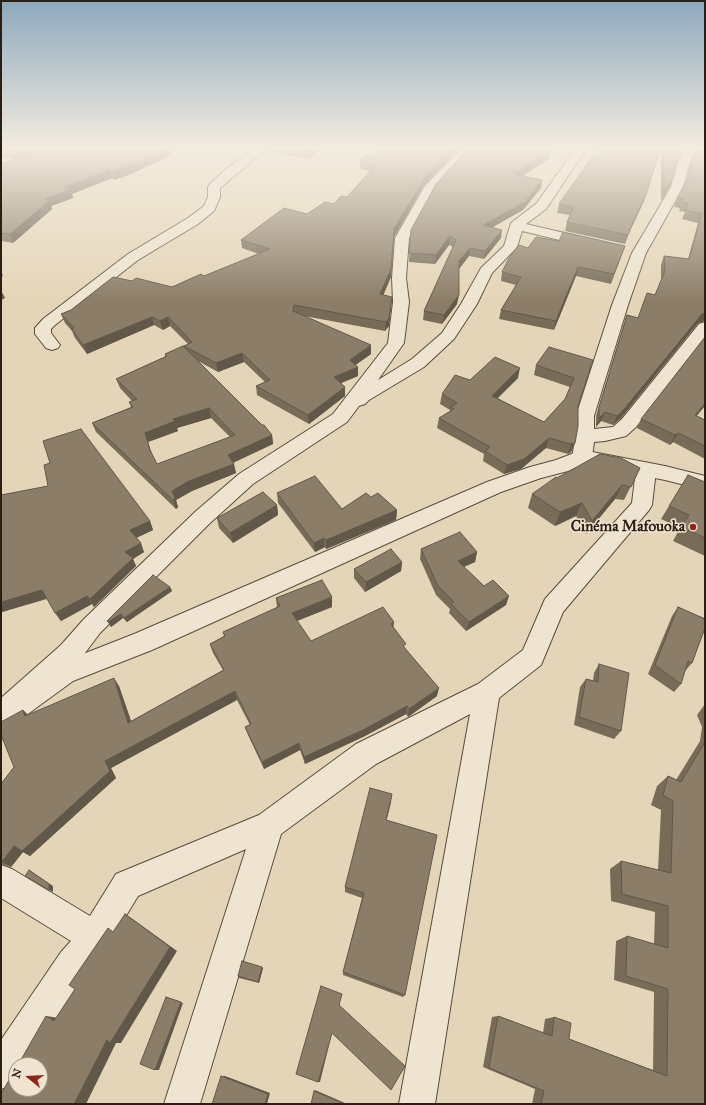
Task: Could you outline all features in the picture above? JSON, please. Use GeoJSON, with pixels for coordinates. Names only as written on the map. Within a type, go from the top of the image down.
{"type":"FeatureCollection","features":[{"type":"Feature","properties":{"kind":"street"},"geometry":{"type":"LineString","coordinates":[[52,345],[43,334],[43,328],[48,322],[133,257],[193,221],[209,208],[214,198]]}},
{"type":"Feature","properties":{"kind":"street"},"geometry":{"type":"LineString","coordinates":[[340,418],[396,343],[402,302],[399,278],[402,238],[424,198]]}},
{"type":"Feature","properties":{"kind":"street"},"geometry":{"type":"LineString","coordinates":[[1,717],[70,653],[92,626],[202,518],[246,479],[340,418],[363,396],[418,363],[448,336],[469,304],[486,271],[510,247],[516,226],[542,206],[548,198]]}},
{"type":"Feature","properties":{"kind":"street"},"geometry":{"type":"LineString","coordinates":[[583,447],[584,416],[639,253],[671,198]]}},
{"type":"Feature","properties":{"kind":"street"},"geometry":{"type":"LineString","coordinates":[[516,226],[600,245]]}},
{"type":"Feature","properties":{"kind":"street"},"geometry":{"type":"LineString","coordinates":[[623,250],[639,253]]}},
{"type":"Feature","properties":{"kind":"street"},"geometry":{"type":"LineString","coordinates":[[1,717],[64,673],[144,642],[494,487],[537,472],[562,466],[583,447],[606,435],[619,432],[629,423],[705,327]]}},
{"type":"Feature","properties":{"kind":"street"},"geometry":{"type":"LineString","coordinates":[[583,447],[603,460],[624,466],[685,477],[705,483]]}},
{"type":"Feature","properties":{"kind":"street"},"geometry":{"type":"LineString","coordinates":[[1,1071],[73,964],[94,938],[127,885],[269,825],[366,754],[487,692],[532,658],[552,606],[642,505],[646,470]]}},
{"type":"Feature","properties":{"kind":"street"},"geometry":{"type":"LineString","coordinates":[[417,1104],[487,692]]}},
{"type":"Feature","properties":{"kind":"street"},"geometry":{"type":"LineString","coordinates":[[182,1104],[269,825]]}},
{"type":"Feature","properties":{"kind":"street"},"geometry":{"type":"LineString","coordinates":[[1,880],[94,938]]}},
{"type":"Feature","properties":{"kind":"building"},"geometry":{"type":"Polygon","coordinates":[[[1,198],[49,198],[45,199],[49,201],[10,234],[1,233],[1,198]]]}},
{"type":"Feature","properties":{"kind":"building"},"geometry":{"type":"Polygon","coordinates":[[[340,198],[413,198],[394,229],[391,269],[380,294],[392,297],[389,318],[386,322],[294,305],[293,311],[371,345],[350,360],[358,367],[334,377],[345,387],[308,415],[256,386],[270,380],[242,353],[216,363],[184,346],[192,342],[168,317],[160,321],[152,317],[83,345],[72,329],[74,328],[61,314],[71,310],[113,277],[132,281],[136,278],[172,287],[201,274],[204,276],[270,249],[241,240],[284,208],[307,214],[325,202],[334,204],[340,198]]]}},
{"type":"Feature","properties":{"kind":"building"},"geometry":{"type":"Polygon","coordinates":[[[429,198],[528,198],[525,202],[483,225],[502,230],[485,251],[470,248],[459,261],[459,295],[444,315],[424,311],[456,240],[450,236],[436,255],[409,253],[411,230],[429,198]]]}},
{"type":"Feature","properties":{"kind":"building"},"geometry":{"type":"Polygon","coordinates":[[[564,198],[644,198],[628,235],[567,222],[574,207],[559,204],[564,198]]]}},
{"type":"Feature","properties":{"kind":"building"},"geometry":{"type":"Polygon","coordinates":[[[677,198],[705,198],[705,313],[702,314],[617,416],[605,412],[599,418],[599,407],[627,315],[638,318],[647,293],[655,295],[665,271],[664,256],[689,259],[702,214],[685,210],[688,203],[683,202],[684,199],[677,198]]]}},
{"type":"Feature","properties":{"kind":"building"},"geometry":{"type":"Polygon","coordinates":[[[563,232],[625,246],[614,274],[578,267],[556,321],[501,310],[521,277],[502,272],[509,258],[519,245],[528,248],[536,237],[559,241],[563,232]]]}},
{"type":"Feature","properties":{"kind":"building"},"geometry":{"type":"Polygon","coordinates":[[[705,337],[705,403],[695,415],[705,420],[705,446],[678,433],[675,435],[641,419],[705,337]]]}},
{"type":"Feature","properties":{"kind":"building"},"geometry":{"type":"Polygon","coordinates":[[[183,346],[262,425],[264,425],[272,435],[228,455],[234,464],[189,481],[172,491],[175,498],[173,500],[92,423],[133,407],[129,402],[137,399],[116,379],[167,356],[165,354],[183,346]],[[209,408],[173,419],[175,421],[145,433],[150,450],[157,464],[235,435],[209,408]]]}},
{"type":"Feature","properties":{"kind":"building"},"geometry":{"type":"Polygon","coordinates":[[[549,347],[593,360],[578,406],[578,426],[575,443],[571,444],[549,438],[524,459],[507,465],[485,451],[490,447],[439,418],[454,409],[451,407],[457,403],[442,394],[455,375],[470,380],[495,357],[520,368],[492,396],[544,422],[565,399],[574,378],[536,365],[549,347]]]}},
{"type":"Feature","properties":{"kind":"building"},"geometry":{"type":"Polygon","coordinates":[[[81,429],[150,521],[130,530],[141,543],[125,552],[133,558],[90,599],[87,596],[55,613],[42,590],[1,602],[1,495],[48,486],[44,465],[50,463],[43,441],[81,429]]]}},
{"type":"Feature","properties":{"kind":"building"},"geometry":{"type":"Polygon","coordinates":[[[600,454],[621,458],[640,468],[631,487],[622,485],[592,521],[582,503],[560,512],[532,494],[556,477],[557,478],[600,454]]]}},
{"type":"Feature","properties":{"kind":"building"},"geometry":{"type":"Polygon","coordinates":[[[688,475],[705,482],[705,538],[681,527],[689,515],[669,506],[688,475]]]}},
{"type":"Feature","properties":{"kind":"building"},"geometry":{"type":"Polygon","coordinates":[[[315,476],[342,509],[366,493],[371,497],[378,493],[397,510],[326,540],[324,538],[314,543],[277,493],[315,476]]]}},
{"type":"Feature","properties":{"kind":"building"},"geometry":{"type":"Polygon","coordinates":[[[263,492],[277,505],[230,533],[217,518],[263,492]]]}},
{"type":"Feature","properties":{"kind":"building"},"geometry":{"type":"Polygon","coordinates":[[[460,532],[477,552],[458,561],[484,586],[493,580],[509,596],[469,622],[451,604],[454,602],[438,586],[421,549],[460,532]]]}},
{"type":"Feature","properties":{"kind":"building"},"geometry":{"type":"Polygon","coordinates":[[[391,549],[402,562],[366,582],[354,569],[391,549]]]}},
{"type":"Feature","properties":{"kind":"building"},"geometry":{"type":"Polygon","coordinates":[[[153,575],[170,587],[124,618],[121,614],[108,622],[107,621],[153,575]]]}},
{"type":"Feature","properties":{"kind":"building"},"geometry":{"type":"Polygon","coordinates":[[[322,580],[332,597],[292,613],[311,641],[383,607],[394,622],[391,624],[406,644],[403,646],[439,688],[409,709],[407,706],[365,729],[304,757],[299,743],[262,762],[245,727],[251,724],[235,691],[105,761],[110,771],[22,851],[14,846],[1,862],[1,784],[14,767],[1,735],[1,722],[23,710],[25,716],[114,678],[128,723],[224,670],[210,644],[225,636],[223,632],[280,606],[276,598],[322,580]]]}},
{"type":"Feature","properties":{"kind":"building"},"geometry":{"type":"Polygon","coordinates":[[[678,607],[705,619],[705,628],[692,663],[688,661],[681,684],[655,665],[678,607]]]}},
{"type":"Feature","properties":{"kind":"building"},"geometry":{"type":"Polygon","coordinates":[[[599,664],[629,673],[621,731],[579,717],[586,679],[598,682],[599,664]]]}},
{"type":"Feature","properties":{"kind":"building"},"geometry":{"type":"Polygon","coordinates":[[[705,742],[705,1104],[541,1104],[544,1091],[489,1068],[498,1016],[552,1036],[554,1017],[571,1023],[569,1039],[667,1076],[668,989],[626,976],[627,936],[668,948],[668,906],[622,894],[621,861],[671,873],[673,801],[663,795],[668,776],[681,782],[705,742]]]}},
{"type":"Feature","properties":{"kind":"building"},"geometry":{"type":"Polygon","coordinates":[[[370,788],[392,794],[386,820],[437,835],[405,995],[343,972],[364,893],[345,887],[370,788]]]}},
{"type":"Feature","properties":{"kind":"building"},"geometry":{"type":"Polygon","coordinates":[[[29,870],[49,884],[49,890],[25,876],[29,870]]]}},
{"type":"Feature","properties":{"kind":"building"},"geometry":{"type":"Polygon","coordinates":[[[125,914],[170,947],[110,1043],[107,1040],[74,1104],[1,1104],[1,1094],[8,1082],[8,1097],[48,1097],[48,1057],[23,1057],[46,1016],[54,1021],[75,989],[69,985],[108,928],[113,932],[125,914]]]}},
{"type":"Feature","properties":{"kind":"building"},"geometry":{"type":"Polygon","coordinates":[[[242,961],[262,967],[258,982],[238,976],[242,961]]]}},
{"type":"Feature","properties":{"kind":"building"},"geometry":{"type":"Polygon","coordinates":[[[321,986],[342,994],[339,1005],[405,1066],[391,1090],[332,1033],[318,1082],[296,1074],[321,986]]]}},
{"type":"Feature","properties":{"kind":"building"},"geometry":{"type":"Polygon","coordinates":[[[166,997],[181,1002],[155,1070],[140,1064],[166,997]]]}},
{"type":"Feature","properties":{"kind":"building"},"geometry":{"type":"Polygon","coordinates":[[[221,1076],[268,1094],[265,1104],[212,1104],[221,1076]]]}},
{"type":"Feature","properties":{"kind":"building"},"geometry":{"type":"Polygon","coordinates":[[[314,1091],[344,1104],[311,1104],[314,1091]]]}},
{"type":"Feature","properties":{"kind":"place","name":"Cinéma Mafouoka"},"geometry":{"type":"Point","coordinates":[693,527]}}]}
